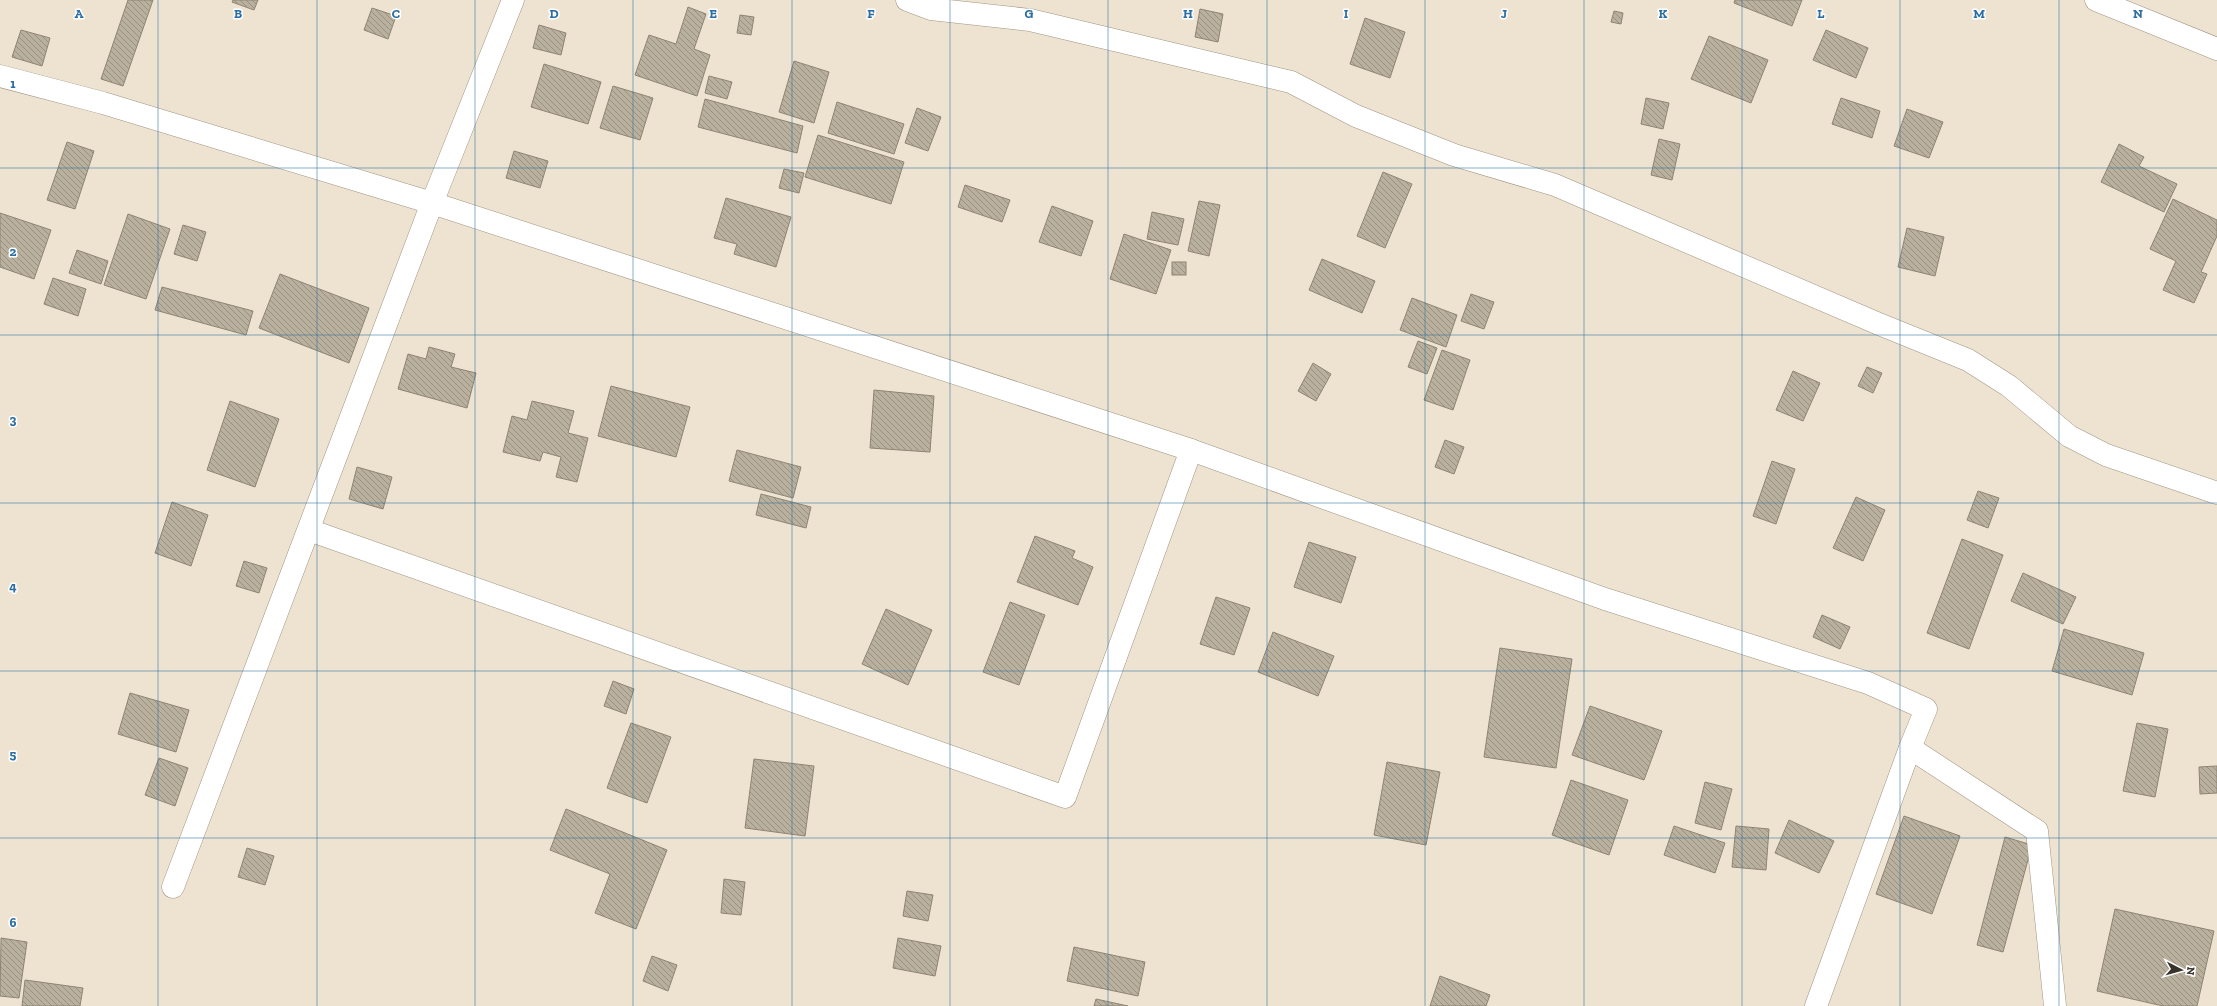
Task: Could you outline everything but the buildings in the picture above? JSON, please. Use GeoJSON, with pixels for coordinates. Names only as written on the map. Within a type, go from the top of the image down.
{"type":"FeatureCollection","features":[{"type":"Feature","properties":{"kind":"street"},"geometry":{"type":"LineString","coordinates":[[173,887],[432,203],[513,0]]}},
{"type":"Feature","properties":{"kind":"street"},"geometry":{"type":"LineString","coordinates":[[907,0],[931,9],[1030,20],[1291,82],[1363,119],[1454,155],[1555,185],[1879,324],[1968,360],[2010,386],[2069,436],[2106,455],[2217,493]]}},
{"type":"Feature","properties":{"kind":"street"},"geometry":{"type":"LineString","coordinates":[[2096,0],[2217,49]]}},
{"type":"Feature","properties":{"kind":"street"},"geometry":{"type":"LineString","coordinates":[[0,76],[104,103],[432,203],[1191,450],[1605,599],[1868,683],[1926,709],[1910,748],[1816,1006]]}},
{"type":"Feature","properties":{"kind":"street"},"geometry":{"type":"LineString","coordinates":[[309,530],[1065,797],[1191,450]]}},
{"type":"Feature","properties":{"kind":"street"},"geometry":{"type":"LineString","coordinates":[[1910,748],[2037,831],[2055,1006]]}}]}
